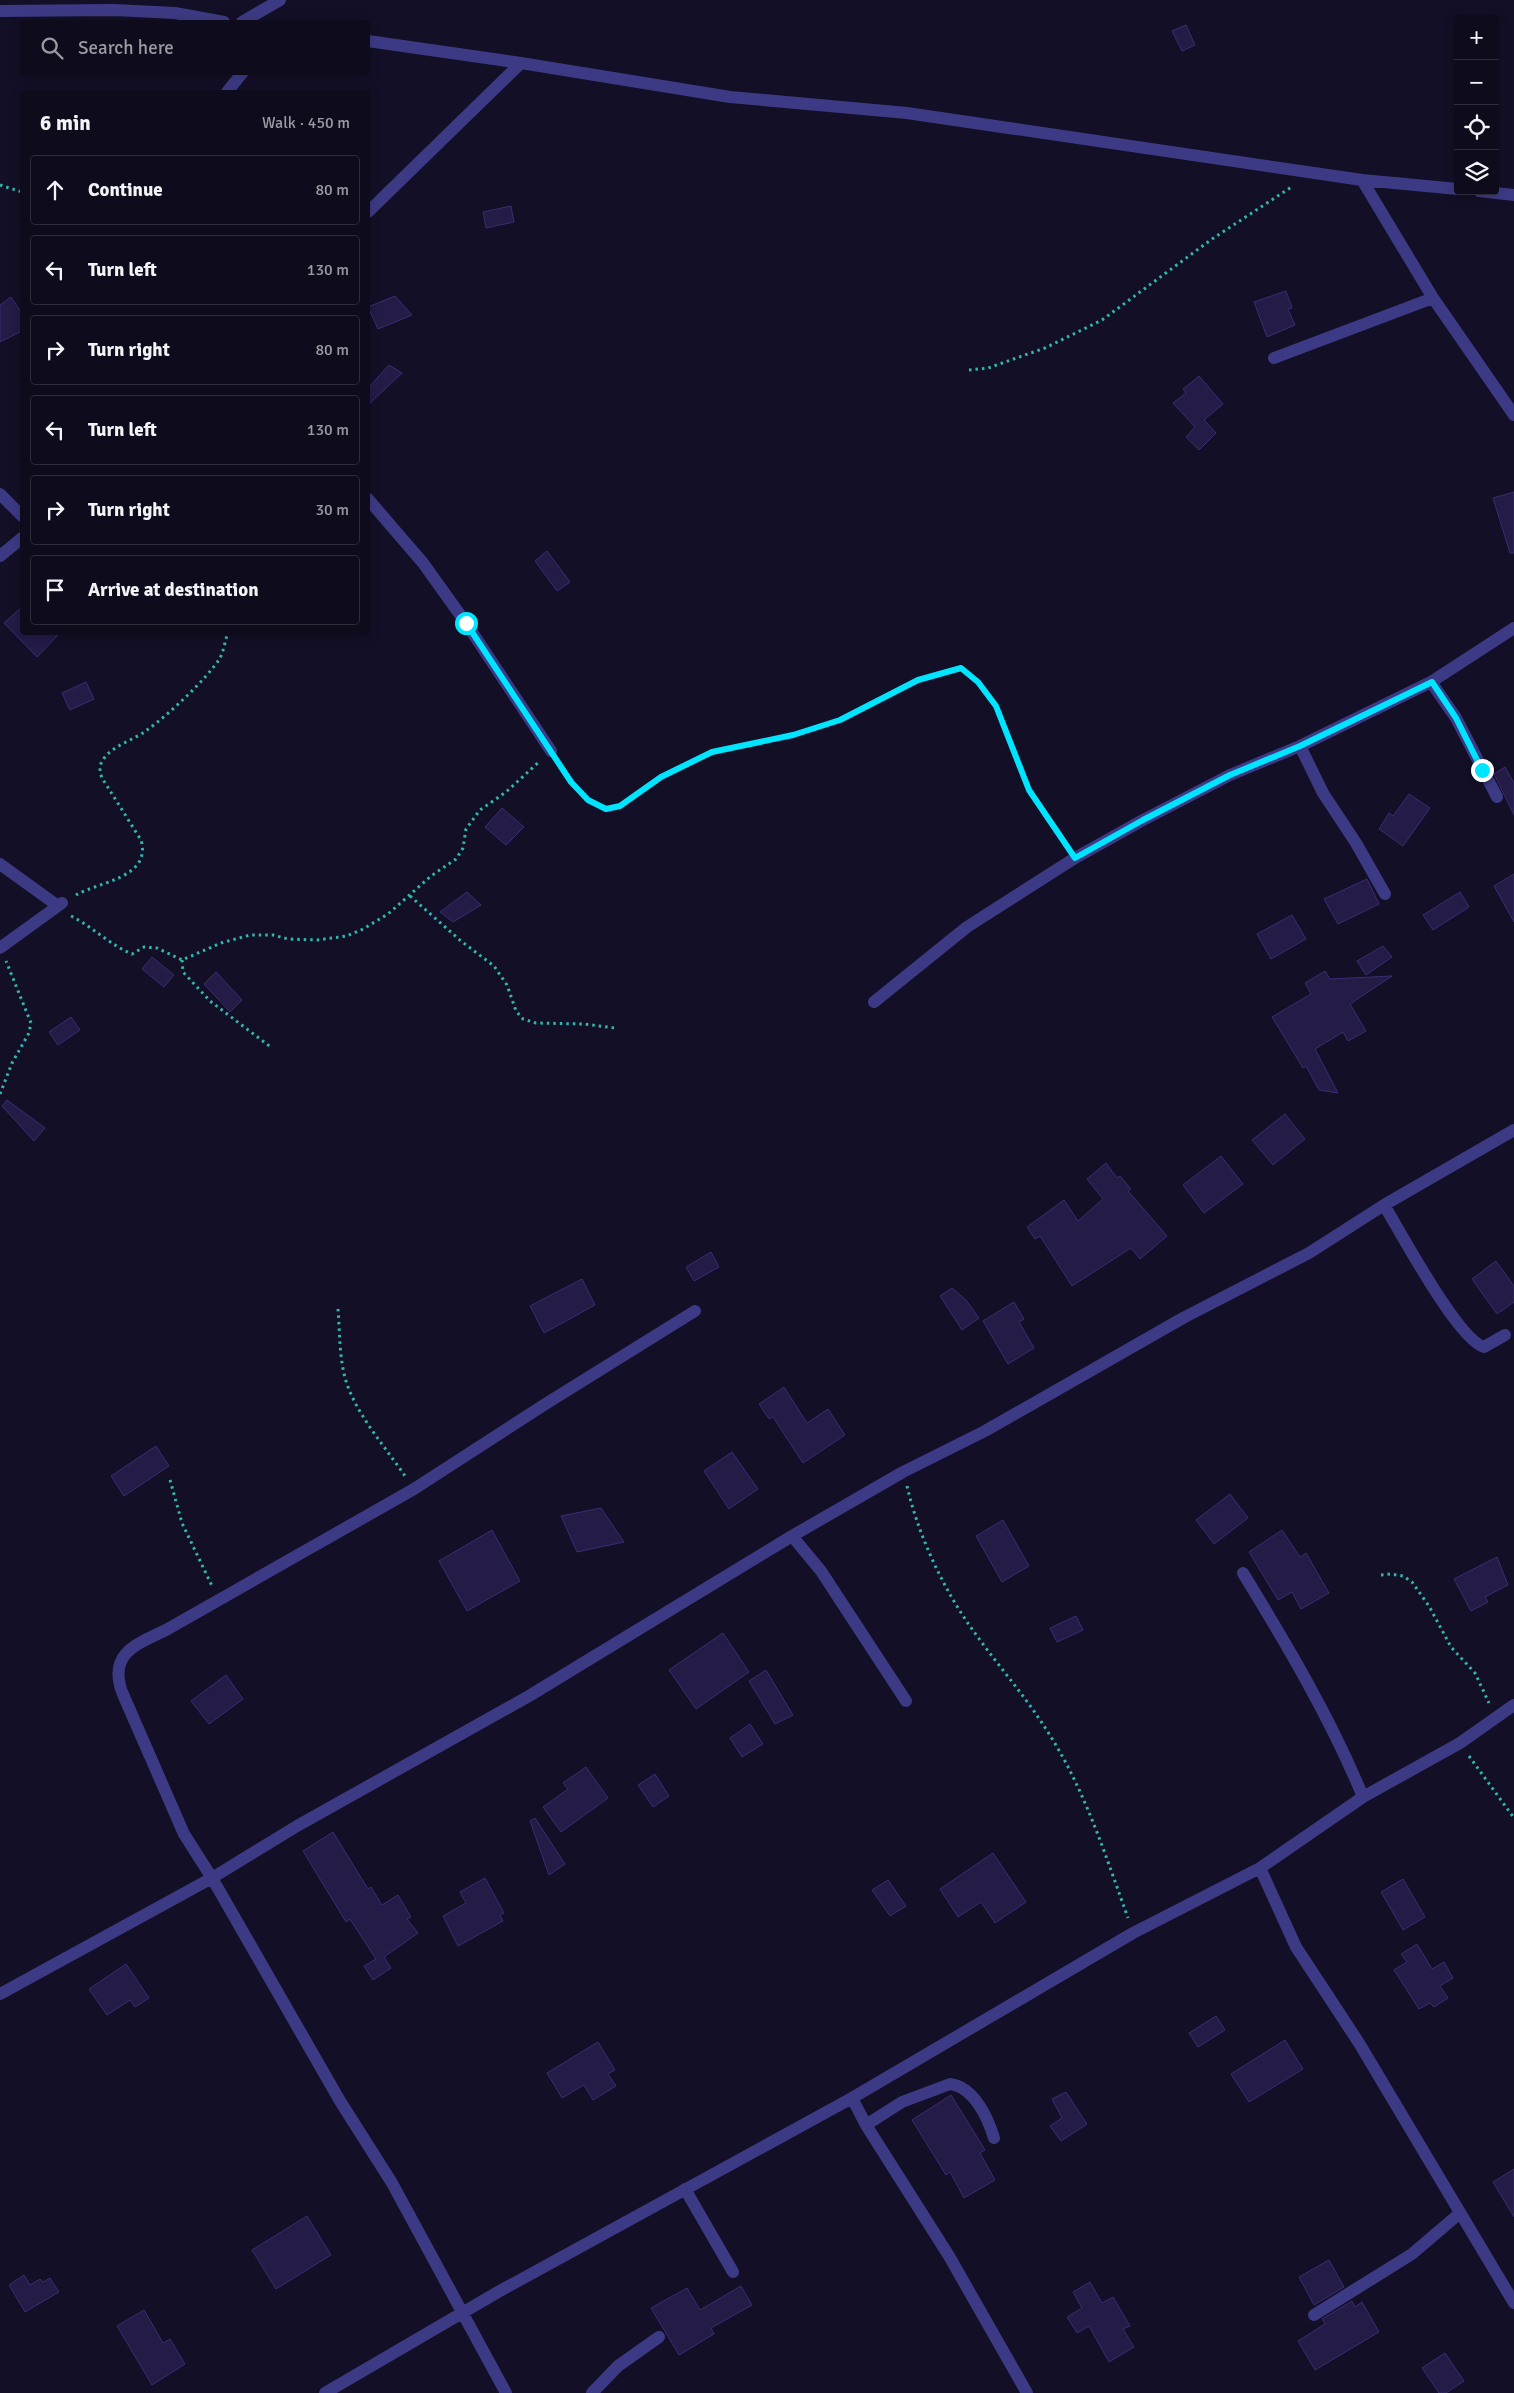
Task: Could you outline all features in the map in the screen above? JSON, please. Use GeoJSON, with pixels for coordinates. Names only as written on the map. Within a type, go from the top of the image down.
{"type":"FeatureCollection","features":[{"type":"Feature","properties":{"kind":"street"},"geometry":{"type":"LineString","coordinates":[[146,0],[154,12]]}},
{"type":"Feature","properties":{"kind":"street"},"geometry":{"type":"LineString","coordinates":[[245,20],[280,0]]}},
{"type":"Feature","properties":{"kind":"street"},"geometry":{"type":"LineString","coordinates":[[0,11],[154,12],[175,13],[213,20]]}},
{"type":"Feature","properties":{"kind":"street"},"geometry":{"type":"LineString","coordinates":[[370,41],[521,63],[730,97],[907,113],[1362,180],[1454,189]]}},
{"type":"Feature","properties":{"kind":"street"},"geometry":{"type":"LineString","coordinates":[[370,210],[521,63]]}},
{"type":"Feature","properties":{"kind":"street"},"geometry":{"type":"LineString","coordinates":[[229,90],[241,75]]}},
{"type":"Feature","properties":{"kind":"street"},"geometry":{"type":"LineString","coordinates":[[1362,180],[1433,298],[1514,415]]}},
{"type":"Feature","properties":{"kind":"street"},"geometry":{"type":"LineString","coordinates":[[1499,193],[1514,195]]}},
{"type":"Feature","properties":{"kind":"street"},"geometry":{"type":"LineString","coordinates":[[1274,358],[1433,298]]}},
{"type":"Feature","properties":{"kind":"street"},"geometry":{"type":"LineString","coordinates":[[0,494],[20,514]]}},
{"type":"Feature","properties":{"kind":"street"},"geometry":{"type":"LineString","coordinates":[[370,501],[428,570],[477,638],[551,750]]}},
{"type":"Feature","properties":{"kind":"street"},"geometry":{"type":"LineString","coordinates":[[0,556],[20,540]]}},
{"type":"Feature","properties":{"kind":"street"},"geometry":{"type":"LineString","coordinates":[[874,1002],[967,927],[1075,858],[1230,775],[1300,746],[1432,682],[1514,628]]}},
{"type":"Feature","properties":{"kind":"street"},"geometry":{"type":"LineString","coordinates":[[1432,682],[1456,718],[1497,797]]}},
{"type":"Feature","properties":{"kind":"street"},"geometry":{"type":"LineString","coordinates":[[1300,746],[1323,793],[1376,875],[1386,894]]}},
{"type":"Feature","properties":{"kind":"street"},"geometry":{"type":"LineString","coordinates":[[0,864],[58,906],[1,947]]}},
{"type":"Feature","properties":{"kind":"street"},"geometry":{"type":"LineString","coordinates":[[0,1994],[212,1878],[297,1826],[529,1696],[792,1536],[903,1472],[985,1431],[1183,1318],[1309,1253],[1384,1205],[1514,1130]]}},
{"type":"Feature","properties":{"kind":"street"},"geometry":{"type":"LineString","coordinates":[[1384,1205],[1425,1274],[1471,1339],[1484,1347],[1505,1336]]}},
{"type":"Feature","properties":{"kind":"street"},"geometry":{"type":"LineString","coordinates":[[506,2393],[392,2183],[340,2101],[212,1878],[184,1834],[143,1744],[117,1679],[120,1659],[135,1645],[166,1630],[414,1489],[695,1311]]}},
{"type":"Feature","properties":{"kind":"street"},"geometry":{"type":"LineString","coordinates":[[792,1536],[822,1571],[906,1701]]}},
{"type":"Feature","properties":{"kind":"street"},"geometry":{"type":"LineString","coordinates":[[1243,1573],[1313,1692],[1323,1716],[1344,1751],[1363,1797]]}},
{"type":"Feature","properties":{"kind":"street"},"geometry":{"type":"LineString","coordinates":[[325,2393],[498,2292],[852,2098],[1133,1933],[1260,1868],[1363,1797],[1460,1743],[1514,1705]]}},
{"type":"Feature","properties":{"kind":"street"},"geometry":{"type":"LineString","coordinates":[[1260,1868],[1296,1948],[1359,2043],[1514,2303]]}},
{"type":"Feature","properties":{"kind":"street"},"geometry":{"type":"LineString","coordinates":[[866,2126],[902,2102],[945,2085],[955,2084],[978,2103],[991,2127],[994,2138]]}},
{"type":"Feature","properties":{"kind":"street"},"geometry":{"type":"LineString","coordinates":[[852,2098],[866,2126],[949,2256],[1027,2393]]}},
{"type":"Feature","properties":{"kind":"street"},"geometry":{"type":"LineString","coordinates":[[685,2188],[733,2272]]}},
{"type":"Feature","properties":{"kind":"street"},"geometry":{"type":"LineString","coordinates":[[1314,2314],[1412,2254],[1460,2213]]}},
{"type":"Feature","properties":{"kind":"street"},"geometry":{"type":"LineString","coordinates":[[592,2393],[618,2366],[659,2337]]}},
{"type":"Feature","properties":{"kind":"path"},"geometry":{"type":"LineString","coordinates":[[969,370],[988,368],[1045,348],[1102,320],[1212,239],[1315,173]]}},
{"type":"Feature","properties":{"kind":"path"},"geometry":{"type":"LineString","coordinates":[[0,185],[20,191]]}},
{"type":"Feature","properties":{"kind":"path"},"geometry":{"type":"LineString","coordinates":[[227,635],[221,656],[205,676],[165,716],[118,747],[102,762],[100,771],[102,778],[141,840],[143,852],[139,862],[130,872],[84,890],[58,906],[116,947],[132,954],[144,946],[157,948],[182,960],[211,947],[250,935],[273,935],[288,939],[317,940],[347,936],[363,930],[456,859],[463,848],[466,829],[480,810],[506,792],[551,750],[571,782],[588,800],[606,809],[620,806],[661,777],[712,752],[793,735],[840,720],[918,680],[961,668],[978,682],[996,706],[1029,790],[1075,858]]}},
{"type":"Feature","properties":{"kind":"path"},"geometry":{"type":"LineString","coordinates":[[410,896],[461,941],[494,966],[508,985],[516,1011],[524,1019],[536,1023],[584,1024],[615,1028]]}},
{"type":"Feature","properties":{"kind":"path"},"geometry":{"type":"LineString","coordinates":[[0,1094],[12,1063],[29,1033],[31,1022],[1,947]]}},
{"type":"Feature","properties":{"kind":"path"},"geometry":{"type":"LineString","coordinates":[[182,960],[183,972],[210,1002],[272,1048]]}},
{"type":"Feature","properties":{"kind":"path"},"geometry":{"type":"LineString","coordinates":[[338,1309],[343,1367],[354,1400],[414,1489]]}},
{"type":"Feature","properties":{"kind":"path"},"geometry":{"type":"LineString","coordinates":[[903,1472],[911,1503],[926,1545],[958,1608],[1030,1704],[1063,1758],[1094,1825],[1133,1933]]}},
{"type":"Feature","properties":{"kind":"path"},"geometry":{"type":"LineString","coordinates":[[170,1480],[182,1523],[218,1600]]}},
{"type":"Feature","properties":{"kind":"path"},"geometry":{"type":"LineString","coordinates":[[1380,1575],[1403,1576],[1412,1582],[1429,1606],[1451,1646],[1475,1672],[1496,1717]]}},
{"type":"Feature","properties":{"kind":"path"},"geometry":{"type":"LineString","coordinates":[[1460,1743],[1514,1818]]}},
{"type":"Feature","properties":{"kind":"building"},"geometry":{"type":"Polygon","coordinates":[[[1186,25],[1195,45],[1182,51],[1172,31],[1186,25]]]}},
{"type":"Feature","properties":{"kind":"building"},"geometry":{"type":"Polygon","coordinates":[[[511,206],[514,222],[486,228],[483,212],[511,206]]]}},
{"type":"Feature","properties":{"kind":"building"},"geometry":{"type":"Polygon","coordinates":[[[1286,291],[1292,308],[1288,309],[1295,325],[1267,337],[1254,302],[1286,291]]]}},
{"type":"Feature","properties":{"kind":"building"},"geometry":{"type":"Polygon","coordinates":[[[395,296],[412,315],[378,329],[370,311],[370,306],[395,296]]]}},
{"type":"Feature","properties":{"kind":"building"},"geometry":{"type":"Polygon","coordinates":[[[11,297],[20,311],[20,332],[0,342],[0,305],[11,297]]]}},
{"type":"Feature","properties":{"kind":"building"},"geometry":{"type":"Polygon","coordinates":[[[389,365],[402,373],[370,403],[370,386],[389,365]]]}},
{"type":"Feature","properties":{"kind":"building"},"geometry":{"type":"Polygon","coordinates":[[[1199,376],[1223,404],[1204,420],[1216,433],[1199,450],[1186,437],[1195,427],[1173,403],[1186,393],[1183,389],[1199,376]]]}},
{"type":"Feature","properties":{"kind":"building"},"geometry":{"type":"Polygon","coordinates":[[[1514,492],[1514,553],[1510,553],[1493,498],[1514,492]]]}},
{"type":"Feature","properties":{"kind":"building"},"geometry":{"type":"Polygon","coordinates":[[[547,551],[570,582],[557,591],[535,561],[547,551]]]}},
{"type":"Feature","properties":{"kind":"building"},"geometry":{"type":"Polygon","coordinates":[[[20,609],[20,635],[58,635],[37,657],[4,623],[20,609]]]}},
{"type":"Feature","properties":{"kind":"building"},"geometry":{"type":"Polygon","coordinates":[[[86,682],[94,699],[70,710],[62,693],[86,682]]]}},
{"type":"Feature","properties":{"kind":"building"},"geometry":{"type":"Polygon","coordinates":[[[1505,767],[1514,783],[1514,815],[1494,774],[1505,767]]]}},
{"type":"Feature","properties":{"kind":"building"},"geometry":{"type":"Polygon","coordinates":[[[1409,794],[1430,808],[1403,846],[1379,829],[1389,813],[1393,816],[1409,794]]]}},
{"type":"Feature","properties":{"kind":"building"},"geometry":{"type":"Polygon","coordinates":[[[502,808],[524,827],[506,845],[485,827],[502,808]]]}},
{"type":"Feature","properties":{"kind":"building"},"geometry":{"type":"Polygon","coordinates":[[[1514,874],[1514,922],[1494,886],[1514,874]]]}},
{"type":"Feature","properties":{"kind":"building"},"geometry":{"type":"Polygon","coordinates":[[[1367,879],[1379,904],[1338,924],[1324,899],[1367,879]]]}},
{"type":"Feature","properties":{"kind":"building"},"geometry":{"type":"Polygon","coordinates":[[[467,892],[481,905],[453,922],[440,912],[467,892]]]}},
{"type":"Feature","properties":{"kind":"building"},"geometry":{"type":"Polygon","coordinates":[[[1460,892],[1469,907],[1433,930],[1423,915],[1460,892]]]}},
{"type":"Feature","properties":{"kind":"building"},"geometry":{"type":"Polygon","coordinates":[[[1292,915],[1306,939],[1271,959],[1257,934],[1292,915]]]}},
{"type":"Feature","properties":{"kind":"building"},"geometry":{"type":"Polygon","coordinates":[[[1383,946],[1392,957],[1366,975],[1357,961],[1383,946]]]}},
{"type":"Feature","properties":{"kind":"building"},"geometry":{"type":"Polygon","coordinates":[[[152,957],[174,975],[164,987],[142,969],[152,957]]]}},
{"type":"Feature","properties":{"kind":"building"},"geometry":{"type":"Polygon","coordinates":[[[1325,971],[1330,979],[1392,976],[1350,1004],[1366,1031],[1348,1041],[1343,1032],[1315,1049],[1338,1093],[1319,1090],[1306,1066],[1303,1068],[1272,1017],[1311,994],[1305,983],[1325,971]]]}},
{"type":"Feature","properties":{"kind":"building"},"geometry":{"type":"Polygon","coordinates":[[[216,972],[242,1000],[230,1012],[204,984],[216,972]]]}},
{"type":"Feature","properties":{"kind":"building"},"geometry":{"type":"Polygon","coordinates":[[[71,1017],[80,1030],[58,1045],[49,1032],[71,1017]]]}},
{"type":"Feature","properties":{"kind":"building"},"geometry":{"type":"Polygon","coordinates":[[[7,1100],[45,1128],[34,1141],[2,1106],[7,1100]]]}},
{"type":"Feature","properties":{"kind":"building"},"geometry":{"type":"Polygon","coordinates":[[[1285,1114],[1305,1139],[1273,1165],[1252,1140],[1285,1114]]]}},
{"type":"Feature","properties":{"kind":"building"},"geometry":{"type":"Polygon","coordinates":[[[1221,1156],[1243,1184],[1204,1213],[1183,1185],[1221,1156]]]}},
{"type":"Feature","properties":{"kind":"building"},"geometry":{"type":"Polygon","coordinates":[[[1106,1163],[1117,1178],[1120,1176],[1131,1189],[1128,1191],[1167,1236],[1140,1259],[1131,1248],[1072,1286],[1040,1236],[1035,1239],[1027,1227],[1064,1200],[1078,1221],[1103,1199],[1087,1179],[1106,1163]]]}},
{"type":"Feature","properties":{"kind":"building"},"geometry":{"type":"Polygon","coordinates":[[[711,1252],[719,1267],[694,1281],[686,1267],[711,1252]]]}},
{"type":"Feature","properties":{"kind":"building"},"geometry":{"type":"Polygon","coordinates":[[[1496,1261],[1514,1286],[1514,1302],[1497,1314],[1472,1279],[1496,1261]]]}},
{"type":"Feature","properties":{"kind":"building"},"geometry":{"type":"Polygon","coordinates":[[[582,1279],[595,1305],[544,1333],[530,1306],[582,1279]]]}},
{"type":"Feature","properties":{"kind":"building"},"geometry":{"type":"Polygon","coordinates":[[[952,1288],[966,1300],[979,1318],[962,1330],[940,1296],[952,1288]]]}},
{"type":"Feature","properties":{"kind":"building"},"geometry":{"type":"Polygon","coordinates":[[[1014,1302],[1024,1319],[1019,1322],[1034,1348],[1008,1364],[983,1321],[1014,1302]]]}},
{"type":"Feature","properties":{"kind":"building"},"geometry":{"type":"Polygon","coordinates":[[[784,1387],[807,1423],[828,1409],[845,1435],[803,1463],[773,1417],[769,1419],[759,1404],[784,1387]]]}},
{"type":"Feature","properties":{"kind":"building"},"geometry":{"type":"Polygon","coordinates":[[[156,1446],[169,1466],[124,1496],[111,1476],[156,1446]]]}},
{"type":"Feature","properties":{"kind":"building"},"geometry":{"type":"Polygon","coordinates":[[[732,1452],[758,1489],[729,1509],[704,1471],[732,1452]]]}},
{"type":"Feature","properties":{"kind":"building"},"geometry":{"type":"Polygon","coordinates":[[[1230,1494],[1248,1518],[1214,1544],[1196,1520],[1230,1494]]]}},
{"type":"Feature","properties":{"kind":"building"},"geometry":{"type":"Polygon","coordinates":[[[601,1508],[624,1542],[577,1552],[561,1516],[601,1508]]]}},
{"type":"Feature","properties":{"kind":"building"},"geometry":{"type":"Polygon","coordinates":[[[1003,1520],[1029,1566],[1002,1582],[976,1536],[1003,1520]]]}},
{"type":"Feature","properties":{"kind":"building"},"geometry":{"type":"Polygon","coordinates":[[[492,1530],[520,1581],[467,1611],[439,1561],[492,1530]]]}},
{"type":"Feature","properties":{"kind":"building"},"geometry":{"type":"Polygon","coordinates":[[[1282,1530],[1300,1557],[1306,1553],[1329,1593],[1301,1609],[1292,1592],[1278,1600],[1249,1552],[1282,1530]]]}},
{"type":"Feature","properties":{"kind":"building"},"geometry":{"type":"Polygon","coordinates":[[[1497,1557],[1508,1585],[1485,1597],[1488,1602],[1471,1611],[1454,1579],[1497,1557]]]}},
{"type":"Feature","properties":{"kind":"building"},"geometry":{"type":"Polygon","coordinates":[[[1076,1616],[1083,1630],[1057,1642],[1050,1628],[1076,1616]]]}},
{"type":"Feature","properties":{"kind":"building"},"geometry":{"type":"Polygon","coordinates":[[[723,1633],[749,1672],[696,1709],[669,1670],[723,1633]]]}},
{"type":"Feature","properties":{"kind":"building"},"geometry":{"type":"Polygon","coordinates":[[[766,1670],[793,1715],[775,1724],[749,1681],[766,1670]]]}},
{"type":"Feature","properties":{"kind":"building"},"geometry":{"type":"Polygon","coordinates":[[[226,1675],[243,1699],[209,1724],[191,1701],[226,1675]]]}},
{"type":"Feature","properties":{"kind":"building"},"geometry":{"type":"Polygon","coordinates":[[[750,1724],[763,1744],[742,1757],[730,1738],[750,1724]]]}},
{"type":"Feature","properties":{"kind":"building"},"geometry":{"type":"Polygon","coordinates":[[[586,1767],[608,1798],[561,1832],[543,1807],[568,1789],[563,1783],[586,1767]]]}},
{"type":"Feature","properties":{"kind":"building"},"geometry":{"type":"Polygon","coordinates":[[[655,1774],[669,1796],[653,1807],[638,1785],[655,1774]]]}},
{"type":"Feature","properties":{"kind":"building"},"geometry":{"type":"Polygon","coordinates":[[[535,1818],[565,1864],[549,1875],[530,1821],[535,1818]]]}},
{"type":"Feature","properties":{"kind":"building"},"geometry":{"type":"Polygon","coordinates":[[[333,1832],[368,1889],[371,1887],[382,1905],[398,1895],[411,1917],[407,1919],[418,1933],[384,1957],[391,1968],[373,1980],[364,1966],[376,1959],[350,1919],[346,1922],[303,1851],[333,1832]]]}},
{"type":"Feature","properties":{"kind":"building"},"geometry":{"type":"Polygon","coordinates":[[[993,1853],[1026,1902],[995,1923],[981,1902],[958,1917],[940,1889],[993,1853]]]}},
{"type":"Feature","properties":{"kind":"building"},"geometry":{"type":"Polygon","coordinates":[[[485,1878],[504,1913],[500,1915],[503,1921],[458,1946],[443,1916],[466,1903],[460,1892],[485,1878]]]}},
{"type":"Feature","properties":{"kind":"building"},"geometry":{"type":"Polygon","coordinates":[[[1403,1879],[1425,1917],[1403,1930],[1381,1892],[1403,1879]]]}},
{"type":"Feature","properties":{"kind":"building"},"geometry":{"type":"Polygon","coordinates":[[[888,1880],[906,1906],[890,1916],[872,1890],[888,1880]]]}},
{"type":"Feature","properties":{"kind":"building"},"geometry":{"type":"Polygon","coordinates":[[[1417,1944],[1432,1969],[1444,1962],[1453,1978],[1440,1986],[1448,1998],[1434,2007],[1430,2003],[1419,2009],[1394,1970],[1407,1962],[1401,1954],[1417,1944]]]}},
{"type":"Feature","properties":{"kind":"building"},"geometry":{"type":"Polygon","coordinates":[[[126,1964],[149,1998],[135,2007],[130,2000],[107,2015],[89,1989],[126,1964]]]}},
{"type":"Feature","properties":{"kind":"building"},"geometry":{"type":"Polygon","coordinates":[[[1216,2016],[1225,2030],[1198,2047],[1189,2033],[1216,2016]]]}},
{"type":"Feature","properties":{"kind":"building"},"geometry":{"type":"Polygon","coordinates":[[[1285,2040],[1303,2069],[1249,2102],[1231,2074],[1285,2040]]]}},
{"type":"Feature","properties":{"kind":"building"},"geometry":{"type":"Polygon","coordinates":[[[598,2042],[615,2070],[608,2074],[616,2086],[593,2100],[584,2085],[562,2098],[547,2073],[598,2042]]]}},
{"type":"Feature","properties":{"kind":"building"},"geometry":{"type":"Polygon","coordinates":[[[1066,2092],[1087,2124],[1061,2141],[1050,2126],[1062,2118],[1052,2099],[1066,2092]]]}},
{"type":"Feature","properties":{"kind":"building"},"geometry":{"type":"Polygon","coordinates":[[[951,2095],[985,2150],[980,2153],[995,2180],[964,2198],[950,2172],[946,2175],[912,2120],[951,2095]]]}},
{"type":"Feature","properties":{"kind":"building"},"geometry":{"type":"Polygon","coordinates":[[[1514,2169],[1514,2217],[1493,2182],[1514,2169]]]}},
{"type":"Feature","properties":{"kind":"building"},"geometry":{"type":"Polygon","coordinates":[[[307,2216],[331,2255],[276,2289],[252,2250],[307,2216]]]}},
{"type":"Feature","properties":{"kind":"building"},"geometry":{"type":"Polygon","coordinates":[[[1329,2260],[1344,2287],[1314,2305],[1299,2277],[1329,2260]]]}},
{"type":"Feature","properties":{"kind":"building"},"geometry":{"type":"Polygon","coordinates":[[[24,2275],[30,2285],[40,2279],[43,2282],[50,2278],[59,2292],[25,2312],[9,2285],[24,2275]]]}},
{"type":"Feature","properties":{"kind":"building"},"geometry":{"type":"Polygon","coordinates":[[[1090,2282],[1102,2303],[1113,2297],[1130,2326],[1123,2329],[1134,2347],[1109,2362],[1089,2326],[1077,2333],[1067,2317],[1082,2308],[1073,2292],[1090,2282]]]}},
{"type":"Feature","properties":{"kind":"building"},"geometry":{"type":"Polygon","coordinates":[[[741,2286],[752,2305],[711,2328],[714,2334],[679,2355],[651,2308],[687,2288],[700,2310],[741,2286]]]}},
{"type":"Feature","properties":{"kind":"building"},"geometry":{"type":"Polygon","coordinates":[[[1352,2301],[1355,2307],[1362,2302],[1379,2332],[1315,2370],[1298,2341],[1325,2324],[1322,2319],[1352,2301]]]}},
{"type":"Feature","properties":{"kind":"building"},"geometry":{"type":"Polygon","coordinates":[[[144,2310],[163,2343],[170,2339],[185,2364],[152,2385],[117,2326],[144,2310]]]}},
{"type":"Feature","properties":{"kind":"building"},"geometry":{"type":"Polygon","coordinates":[[[1445,2353],[1464,2381],[1446,2393],[1439,2393],[1422,2368],[1445,2353]]]}},
{"type":"Feature","properties":{"kind":"route"},"geometry":{"type":"LineString","coordinates":[[466,623],[515,693],[564,768],[571,782],[595,806],[606,809],[620,806],[661,777],[712,752],[793,735],[840,720],[918,680],[942,671],[961,668],[978,682],[996,706],[1029,790],[1075,858],[1230,775],[1300,746],[1432,682],[1456,718],[1482,770]]}}]}
